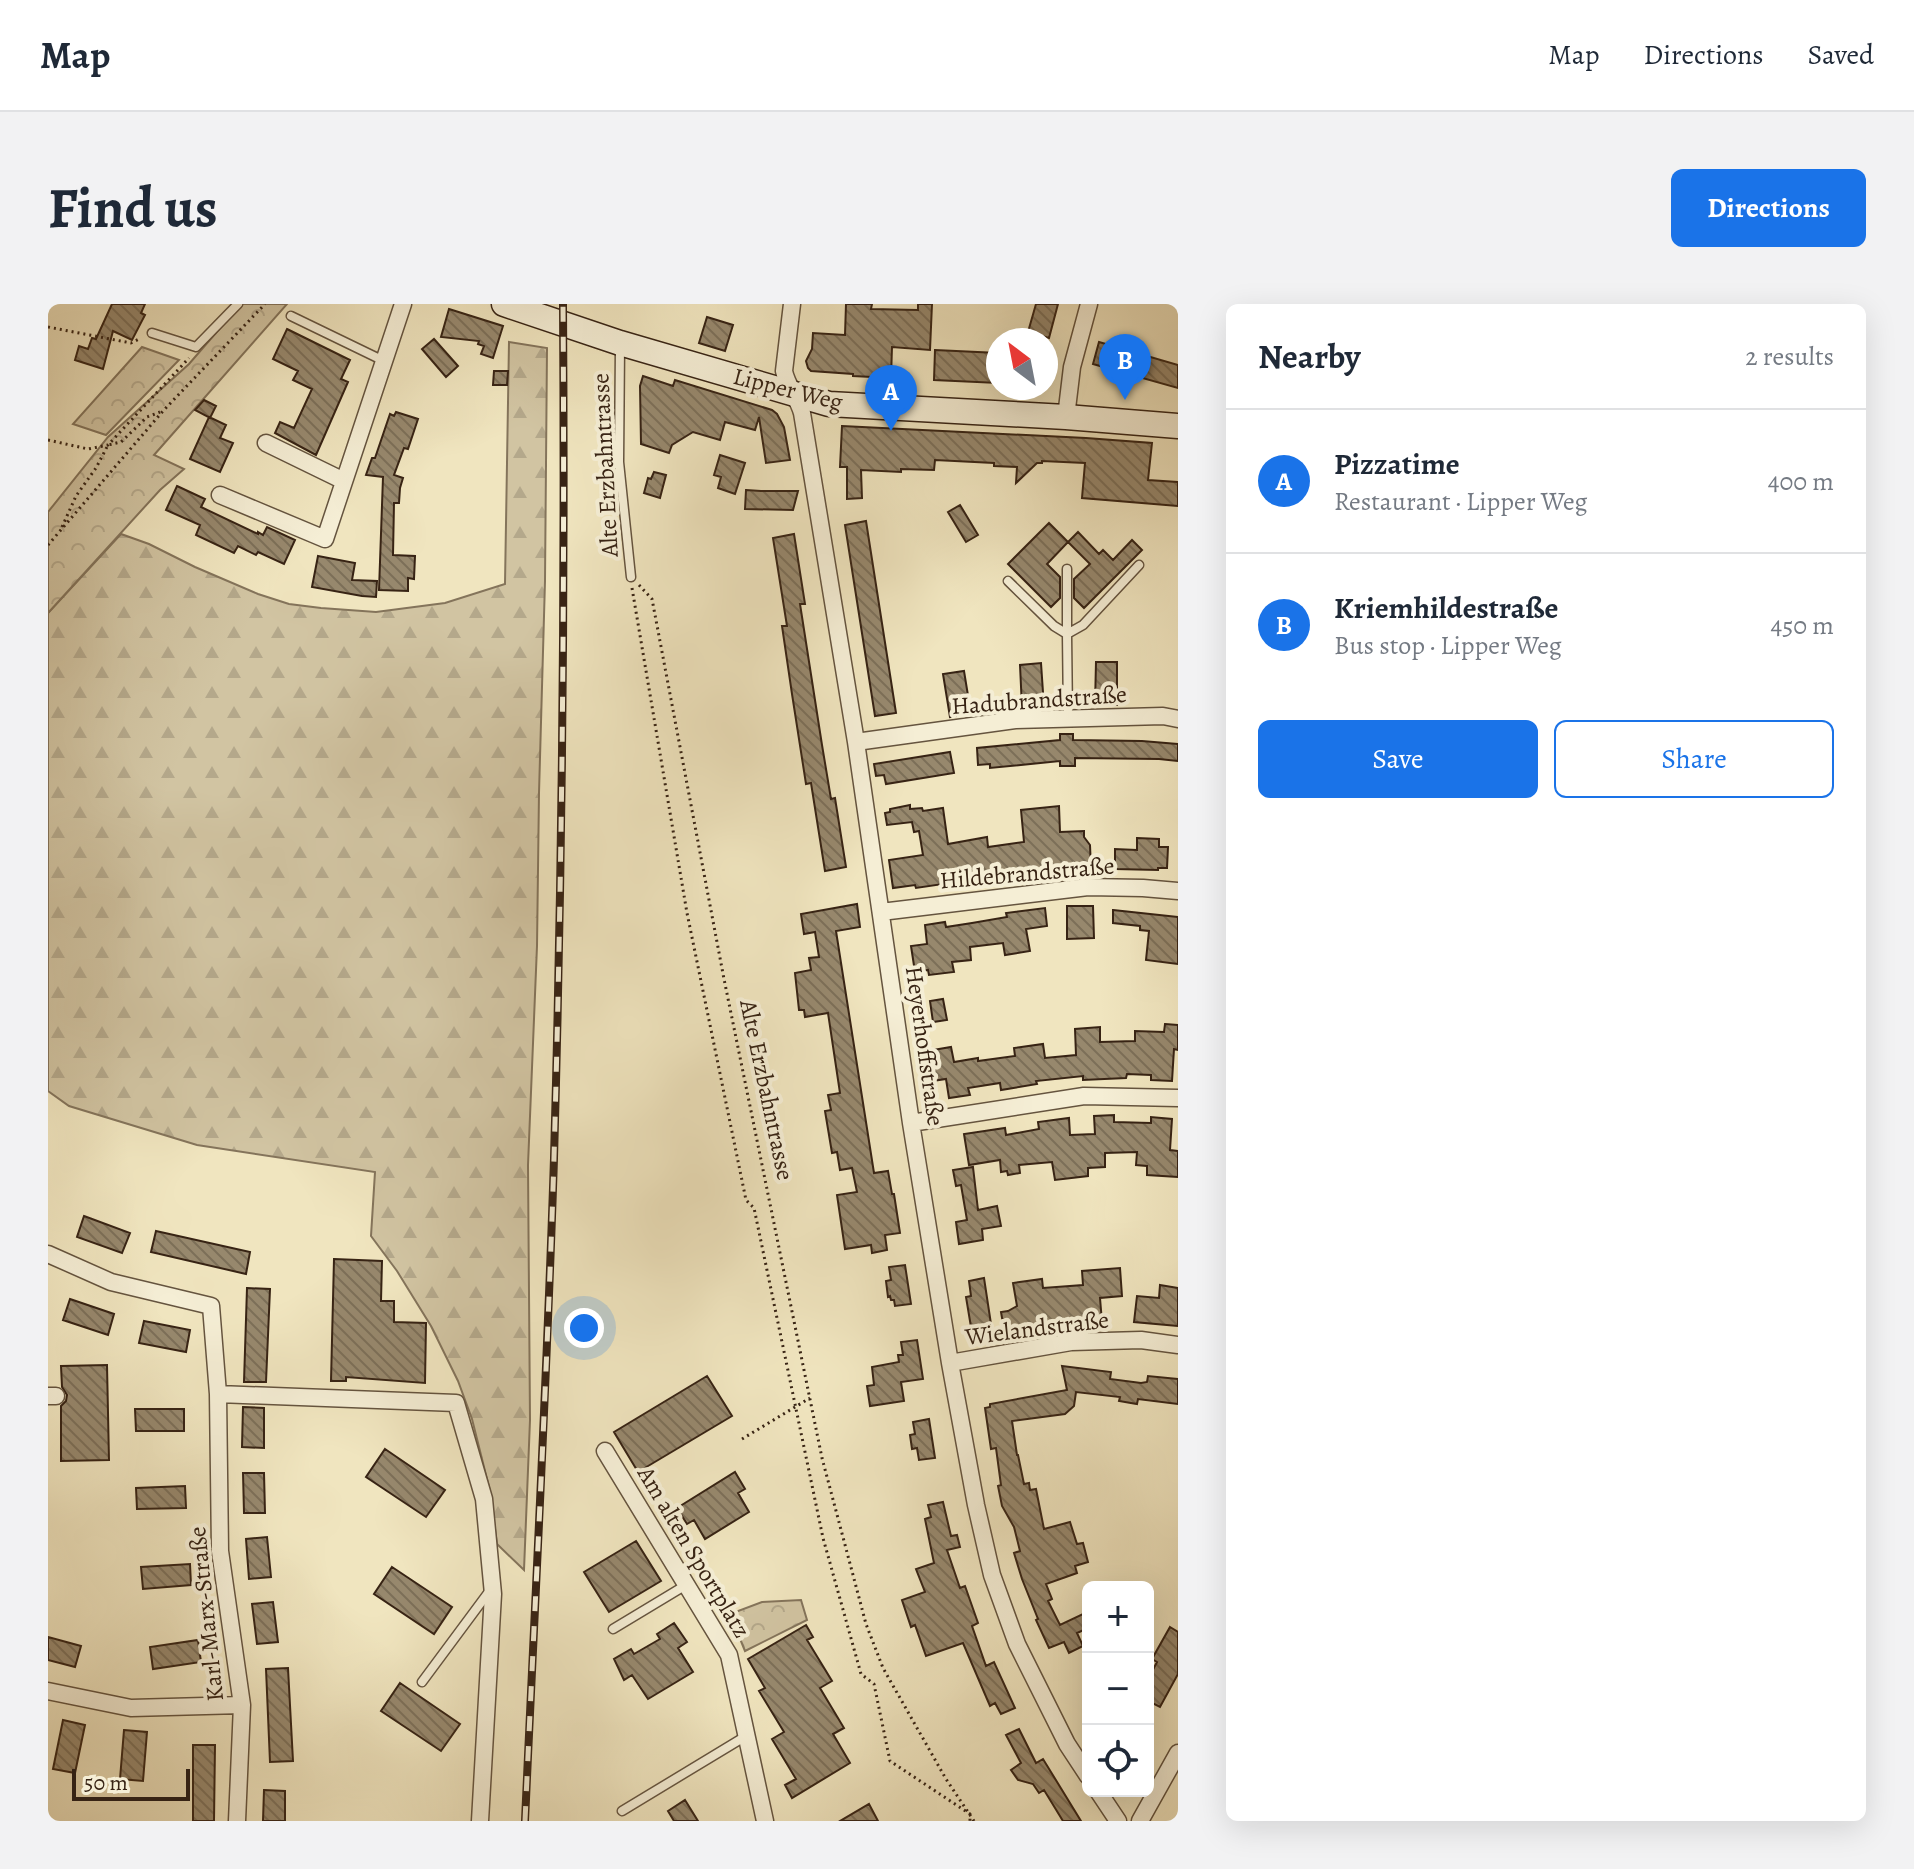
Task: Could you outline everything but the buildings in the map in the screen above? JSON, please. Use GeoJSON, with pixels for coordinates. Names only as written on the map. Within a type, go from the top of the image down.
{"type":"FeatureCollection","features":[{"type":"Feature","properties":{"kind":"street"},"geometry":{"type":"LineString","coordinates":[[220,495],[325,539],[403,304]]}},
{"type":"Feature","properties":{"kind":"street","name":"Lipper Weg"},"geometry":{"type":"LineString","coordinates":[[504,304],[620,343],[829,404],[1178,426]]}},
{"type":"Feature","properties":{"kind":"street","name":"Heyerhoffstraße"},"geometry":{"type":"LineString","coordinates":[[792,304],[785,378],[802,413],[856,742],[911,1123],[976,1505],[992,1575],[1017,1644],[1067,1744],[1082,1767]]}},
{"type":"Feature","properties":{"kind":"street"},"geometry":{"type":"LineString","coordinates":[[1066,417],[1072,367],[1089,304]]}},
{"type":"Feature","properties":{"kind":"street"},"geometry":{"type":"LineString","coordinates":[[266,443],[344,481]]}},
{"type":"Feature","properties":{"kind":"street","name":"Hadubrandstraße"},"geometry":{"type":"LineString","coordinates":[[856,742],[1015,720],[1163,716],[1178,719]]}},
{"type":"Feature","properties":{"kind":"street","name":"Hildebrandstraße"},"geometry":{"type":"LineString","coordinates":[[881,912],[1088,887],[1178,891]]}},
{"type":"Feature","properties":{"kind":"street"},"geometry":{"type":"LineString","coordinates":[[911,1123],[1084,1096],[1178,1098]]}},
{"type":"Feature","properties":{"kind":"street","name":"Karl-Marx-Straße"},"geometry":{"type":"LineString","coordinates":[[48,1254],[111,1282],[211,1306],[218,1394],[220,1551],[242,1705],[237,1821]]}},
{"type":"Feature","properties":{"kind":"street","name":"Wielandstraße"},"geometry":{"type":"LineString","coordinates":[[950,1363],[1071,1342],[1141,1340],[1178,1345]]}},
{"type":"Feature","properties":{"kind":"street"},"geometry":{"type":"LineString","coordinates":[[218,1394],[456,1403],[484,1499],[492,1587],[480,1821]]}},
{"type":"Feature","properties":{"kind":"street","name":"Am alten Sportplatz"},"geometry":{"type":"LineString","coordinates":[[605,1451],[729,1655],[765,1821]]}},
{"type":"Feature","properties":{"kind":"street"},"geometry":{"type":"LineString","coordinates":[[48,1691],[131,1708],[242,1705]]}},
{"type":"Feature","properties":{"kind":"street"},"geometry":{"type":"LineString","coordinates":[[1140,1821],[1178,1753]]}},
{"type":"Feature","properties":{"kind":"street"},"geometry":{"type":"LineString","coordinates":[[1102,1797],[1118,1821]]}},
{"type":"Feature","properties":{"kind":"lane"},"geometry":{"type":"LineString","coordinates":[[152,333],[196,347],[238,304]]}},
{"type":"Feature","properties":{"kind":"lane"},"geometry":{"type":"LineString","coordinates":[[291,316],[384,361]]}},
{"type":"Feature","properties":{"kind":"lane","name":"Alte Erzbahntrasse"},"geometry":{"type":"LineString","coordinates":[[620,343],[619,462],[631,577]]}},
{"type":"Feature","properties":{"kind":"lane"},"geometry":{"type":"LineString","coordinates":[[1067,634],[1083,625],[1139,565]]}},
{"type":"Feature","properties":{"kind":"lane"},"geometry":{"type":"LineString","coordinates":[[1067,569],[1068,719]]}},
{"type":"Feature","properties":{"kind":"lane"},"geometry":{"type":"LineString","coordinates":[[1008,581],[1054,626],[1067,634]]}},
{"type":"Feature","properties":{"kind":"lane"},"geometry":{"type":"LineString","coordinates":[[613,1629],[686,1585]]}},
{"type":"Feature","properties":{"kind":"lane"},"geometry":{"type":"LineString","coordinates":[[422,1682],[492,1587]]}},
{"type":"Feature","properties":{"kind":"lane"},"geometry":{"type":"LineString","coordinates":[[622,1811],[746,1735]]}},
{"type":"Feature","properties":{"kind":"path"},"geometry":{"type":"LineString","coordinates":[[48,545],[163,411],[265,304]]}},
{"type":"Feature","properties":{"kind":"path"},"geometry":{"type":"LineString","coordinates":[[48,327],[131,343],[152,333]]}},
{"type":"Feature","properties":{"kind":"path"},"geometry":{"type":"LineString","coordinates":[[58,534],[76,496],[108,445],[188,360],[196,347]]}},
{"type":"Feature","properties":{"kind":"path"},"geometry":{"type":"LineString","coordinates":[[48,440],[88,449],[121,442],[147,417],[163,411]]}},
{"type":"Feature","properties":{"kind":"path"},"geometry":{"type":"LineString","coordinates":[[631,577],[687,913],[746,1200],[754,1208],[823,1538],[861,1674],[874,1684],[890,1761],[970,1814]]}},
{"type":"Feature","properties":{"kind":"path","name":"Alte Erzbahntrasse"},"geometry":{"type":"LineString","coordinates":[[631,577],[652,599],[724,979],[822,1458],[866,1624],[883,1668],[972,1821]]}},
{"type":"Feature","properties":{"kind":"path"},"geometry":{"type":"LineString","coordinates":[[742,1439],[810,1398]]}},
{"type":"Feature","properties":{"kind":"green space"},"geometry":{"type":"Polygon","coordinates":[[[241,304],[287,304],[154,455],[184,469],[160,490],[48,613],[48,512],[108,437],[189,364],[241,304]]]}},
{"type":"Feature","properties":{"kind":"green space"},"geometry":{"type":"Polygon","coordinates":[[[509,342],[547,348],[537,946],[528,1165],[530,1420],[524,1570],[497,1544],[490,1491],[472,1419],[458,1381],[431,1326],[371,1236],[375,1172],[197,1145],[69,1106],[48,1091],[48,613],[121,534],[258,594],[289,604],[376,612],[445,603],[505,584],[509,342]]]}},
{"type":"Feature","properties":{"kind":"green space"},"geometry":{"type":"Polygon","coordinates":[[[142,347],[179,360],[106,435],[73,424],[142,347]]]}},
{"type":"Feature","properties":{"kind":"green space"},"geometry":{"type":"Polygon","coordinates":[[[801,1600],[807,1620],[745,1651],[730,1614],[762,1602],[801,1600]]]}},
{"type":"Feature","properties":{"kind":"railway"},"geometry":{"type":"LineString","coordinates":[[525,1821],[557,1051],[564,518],[563,304]]}},
{"type":"Feature","properties":{"kind":"place","name":"Kriemhildestraße"},"geometry":{"type":"Point","coordinates":[1125,400]}},
{"type":"Feature","properties":{"kind":"place","name":"Pizzatime"},"geometry":{"type":"Point","coordinates":[891,431]}}]}
